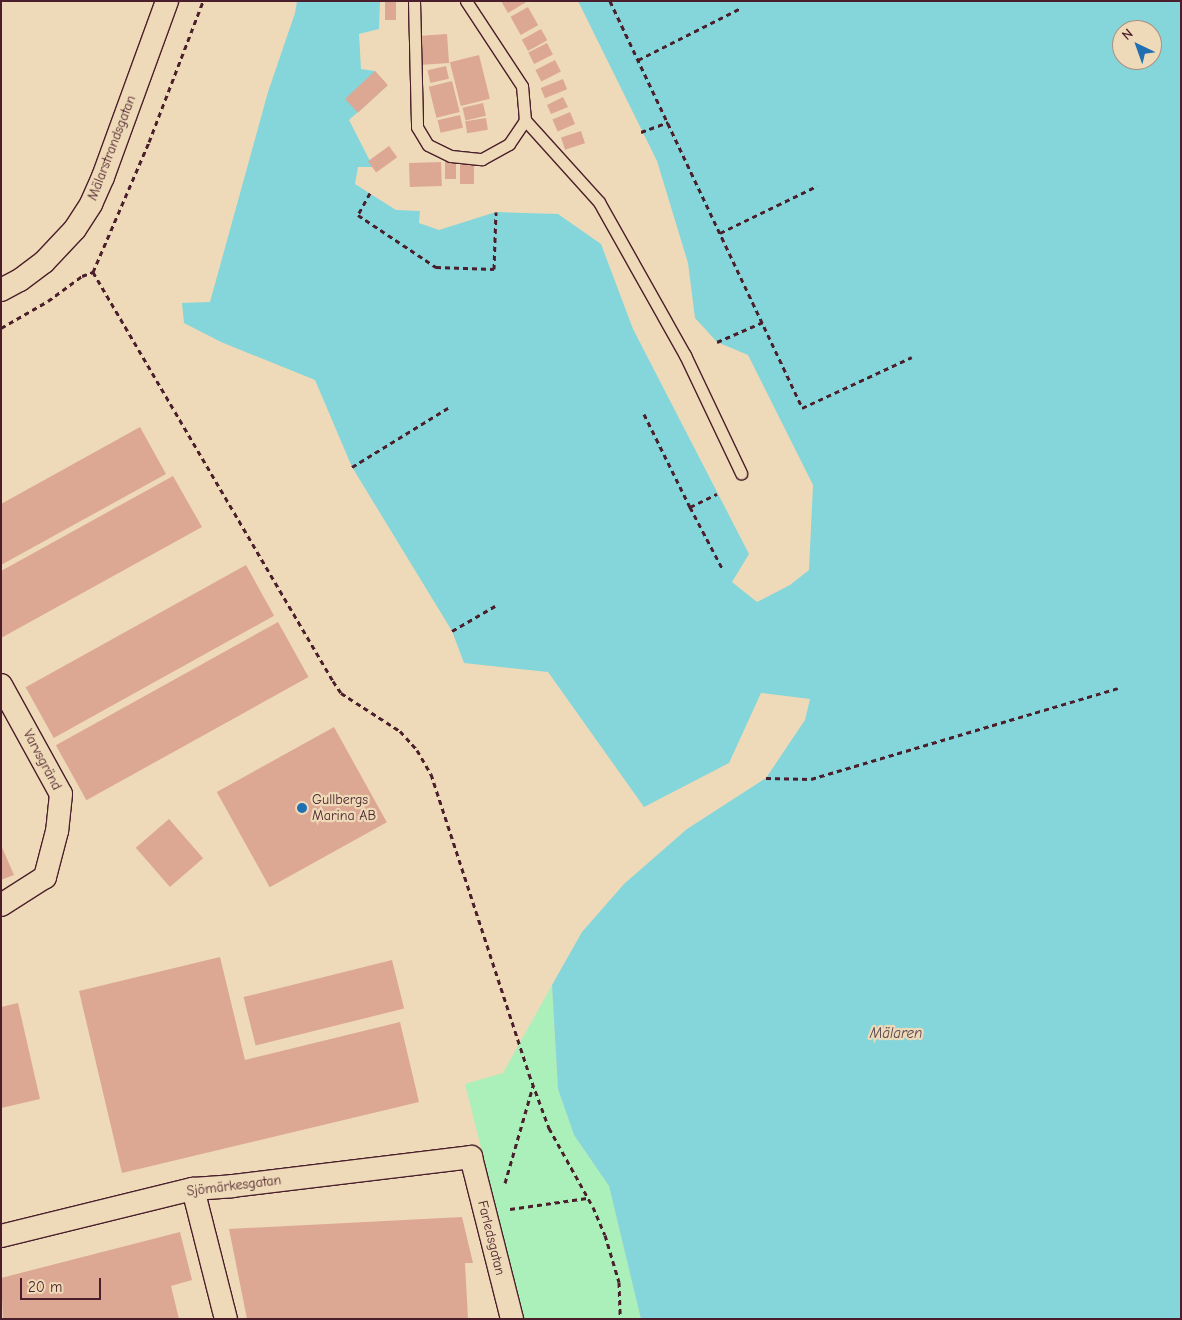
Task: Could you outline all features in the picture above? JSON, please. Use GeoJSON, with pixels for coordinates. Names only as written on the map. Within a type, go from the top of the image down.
{"type":"FeatureCollection","features":[{"type":"Feature","properties":{"kind":"street","name":"Mälarstrandsgatan"},"geometry":{"type":"LineString","coordinates":[[1,290],[44,262],[75,229],[91,204],[103,177],[167,1]]}},
{"type":"Feature","properties":{"kind":"street","name":"Varvsgränd"},"geometry":{"type":"LineString","coordinates":[[1,685],[61,794],[57,831],[46,877],[1,905]]}},
{"type":"Feature","properties":{"kind":"street","name":"Farledsgatan"},"geometry":{"type":"LineString","coordinates":[[471,1157],[491,1211],[512,1319]]}},
{"type":"Feature","properties":{"kind":"street","name":"Sjömärkesgatan"},"geometry":{"type":"LineString","coordinates":[[1,1236],[193,1189],[471,1157]]}},
{"type":"Feature","properties":{"kind":"street"},"geometry":{"type":"LineString","coordinates":[[193,1189],[226,1319]]}},
{"type":"Feature","properties":{"kind":"lane"},"geometry":{"type":"LineString","coordinates":[[414,1],[417,127],[428,145],[452,156],[482,159],[509,144],[525,120]]}},
{"type":"Feature","properties":{"kind":"lane"},"geometry":{"type":"LineString","coordinates":[[466,1],[522,86],[525,120],[599,202],[684,355],[741,473]]}},
{"type":"Feature","properties":{"kind":"path"},"geometry":{"type":"LineString","coordinates":[[1,328],[48,301],[82,276],[92,272],[149,142],[203,1]]}},
{"type":"Feature","properties":{"kind":"path"},"geometry":{"type":"LineString","coordinates":[[610,1],[802,408],[912,357]]}},
{"type":"Feature","properties":{"kind":"path"},"geometry":{"type":"LineString","coordinates":[[638,60],[741,8]]}},
{"type":"Feature","properties":{"kind":"path"},"geometry":{"type":"LineString","coordinates":[[641,132],[668,122]]}},
{"type":"Feature","properties":{"kind":"path"},"geometry":{"type":"LineString","coordinates":[[720,233],[817,186]]}},
{"type":"Feature","properties":{"kind":"path"},"geometry":{"type":"LineString","coordinates":[[370,193],[358,215],[436,267],[494,269],[496,212]]}},
{"type":"Feature","properties":{"kind":"path"},"geometry":{"type":"LineString","coordinates":[[92,272],[341,693],[400,731],[417,750],[431,774],[534,1086],[550,1128],[605,1235],[619,1282],[620,1319]]}},
{"type":"Feature","properties":{"kind":"path"},"geometry":{"type":"LineString","coordinates":[[717,342],[763,322]]}},
{"type":"Feature","properties":{"kind":"path"},"geometry":{"type":"LineString","coordinates":[[352,468],[448,408]]}},
{"type":"Feature","properties":{"kind":"path"},"geometry":{"type":"LineString","coordinates":[[644,414],[722,568]]}},
{"type":"Feature","properties":{"kind":"path"},"geometry":{"type":"LineString","coordinates":[[690,507],[717,494]]}},
{"type":"Feature","properties":{"kind":"path"},"geometry":{"type":"LineString","coordinates":[[452,631],[495,606]]}},
{"type":"Feature","properties":{"kind":"path"},"geometry":{"type":"LineString","coordinates":[[766,778],[811,779],[1118,688]]}},
{"type":"Feature","properties":{"kind":"path"},"geometry":{"type":"LineString","coordinates":[[534,1086],[491,1211],[587,1198]]}},
{"type":"Feature","properties":{"kind":"green space"},"geometry":{"type":"Polygon","coordinates":[[[552,985],[558,1089],[574,1135],[609,1186],[641,1319],[524,1319],[465,1084],[503,1073],[552,985]]]}},
{"type":"Feature","properties":{"kind":"water","name":"Mälaren"},"geometry":{"type":"Polygon","coordinates":[[[297,1],[380,1],[379,29],[359,34],[361,69],[375,71],[387,86],[349,120],[373,167],[358,167],[355,184],[396,210],[420,211],[419,223],[439,230],[496,212],[558,214],[601,244],[633,329],[749,554],[732,582],[757,602],[790,585],[809,570],[813,485],[748,355],[717,342],[695,318],[688,263],[657,161],[578,1],[1181,1],[1181,1319],[641,1319],[609,1186],[574,1135],[558,1089],[552,985],[582,932],[624,884],[687,829],[766,778],[805,720],[810,699],[761,693],[729,763],[644,807],[548,672],[464,663],[452,631],[352,467],[315,380],[221,342],[184,323],[182,303],[210,302],[268,92],[295,13],[297,1]]]}},
{"type":"Feature","properties":{"kind":"building"},"geometry":{"type":"Polygon","coordinates":[[[385,1],[396,1],[396,20],[385,20],[385,1]]]}},
{"type":"Feature","properties":{"kind":"building"},"geometry":{"type":"Polygon","coordinates":[[[501,1],[528,1],[508,13],[501,1]]]}},
{"type":"Feature","properties":{"kind":"building"},"geometry":{"type":"Polygon","coordinates":[[[528,7],[538,25],[521,35],[511,17],[528,7]]]}},
{"type":"Feature","properties":{"kind":"building"},"geometry":{"type":"Polygon","coordinates":[[[541,29],[547,40],[528,51],[522,40],[541,29]]]}},
{"type":"Feature","properties":{"kind":"building"},"geometry":{"type":"Polygon","coordinates":[[[447,34],[449,63],[423,65],[421,36],[447,34]]]}},
{"type":"Feature","properties":{"kind":"building"},"geometry":{"type":"Polygon","coordinates":[[[547,43],[553,55],[534,64],[528,53],[547,43]]]}},
{"type":"Feature","properties":{"kind":"building"},"geometry":{"type":"Polygon","coordinates":[[[479,55],[490,99],[461,106],[450,62],[479,55]]]}},
{"type":"Feature","properties":{"kind":"building"},"geometry":{"type":"Polygon","coordinates":[[[555,60],[561,72],[541,82],[535,70],[555,60]]]}},
{"type":"Feature","properties":{"kind":"building"},"geometry":{"type":"Polygon","coordinates":[[[446,66],[449,79],[430,83],[427,70],[446,66]]]}},
{"type":"Feature","properties":{"kind":"building"},"geometry":{"type":"Polygon","coordinates":[[[375,71],[388,85],[358,113],[345,99],[375,71]]]}},
{"type":"Feature","properties":{"kind":"building"},"geometry":{"type":"Polygon","coordinates":[[[563,79],[567,89],[545,98],[541,88],[563,79]]]}},
{"type":"Feature","properties":{"kind":"building"},"geometry":{"type":"Polygon","coordinates":[[[452,81],[460,112],[436,118],[429,87],[452,81]]]}},
{"type":"Feature","properties":{"kind":"building"},"geometry":{"type":"Polygon","coordinates":[[[563,97],[568,107],[551,114],[547,105],[563,97]]]}},
{"type":"Feature","properties":{"kind":"building"},"geometry":{"type":"Polygon","coordinates":[[[483,103],[486,116],[465,120],[463,108],[483,103]]]}},
{"type":"Feature","properties":{"kind":"building"},"geometry":{"type":"Polygon","coordinates":[[[570,112],[575,124],[558,131],[553,119],[570,112]]]}},
{"type":"Feature","properties":{"kind":"building"},"geometry":{"type":"Polygon","coordinates":[[[460,115],[463,128],[441,133],[438,120],[460,115]]]}},
{"type":"Feature","properties":{"kind":"building"},"geometry":{"type":"Polygon","coordinates":[[[486,118],[488,130],[467,133],[465,121],[486,118]]]}},
{"type":"Feature","properties":{"kind":"building"},"geometry":{"type":"Polygon","coordinates":[[[581,131],[585,143],[565,150],[561,137],[581,131]]]}},
{"type":"Feature","properties":{"kind":"building"},"geometry":{"type":"Polygon","coordinates":[[[389,146],[397,157],[376,173],[368,161],[389,146]]]}},
{"type":"Feature","properties":{"kind":"building"},"geometry":{"type":"Polygon","coordinates":[[[445,160],[456,160],[456,179],[445,179],[445,160]]]}},
{"type":"Feature","properties":{"kind":"building"},"geometry":{"type":"Polygon","coordinates":[[[441,162],[442,186],[410,187],[409,163],[441,162]]]}},
{"type":"Feature","properties":{"kind":"building"},"geometry":{"type":"Polygon","coordinates":[[[460,164],[474,164],[474,184],[460,184],[460,164]]]}},
{"type":"Feature","properties":{"kind":"building"},"geometry":{"type":"Polygon","coordinates":[[[140,427],[166,474],[1,565],[1,504],[140,427]]]}},
{"type":"Feature","properties":{"kind":"building"},"geometry":{"type":"Polygon","coordinates":[[[173,476],[202,527],[1,638],[1,571],[173,476]]]}},
{"type":"Feature","properties":{"kind":"building"},"geometry":{"type":"Polygon","coordinates":[[[246,565],[274,616],[54,738],[26,687],[246,565]]]}},
{"type":"Feature","properties":{"kind":"building"},"geometry":{"type":"Polygon","coordinates":[[[278,622],[309,677],[86,800],[56,745],[278,622]]]}},
{"type":"Feature","properties":{"kind":"building","name":"Gullbergs Marina AB"},"geometry":{"type":"Polygon","coordinates":[[[334,727],[387,822],[270,887],[217,792],[334,727]]]}},
{"type":"Feature","properties":{"kind":"building"},"geometry":{"type":"Polygon","coordinates":[[[169,819],[203,858],[170,887],[136,848],[169,819]]]}},
{"type":"Feature","properties":{"kind":"building"},"geometry":{"type":"Polygon","coordinates":[[[1,845],[14,875],[1,880],[1,845]]]}},
{"type":"Feature","properties":{"kind":"building"},"geometry":{"type":"Polygon","coordinates":[[[220,957],[245,1060],[400,1022],[419,1102],[122,1173],[79,991],[220,957]]]}},
{"type":"Feature","properties":{"kind":"building"},"geometry":{"type":"Polygon","coordinates":[[[392,960],[404,1009],[256,1046],[244,997],[392,960]]]}},
{"type":"Feature","properties":{"kind":"building"},"geometry":{"type":"Polygon","coordinates":[[[18,1003],[40,1099],[1,1108],[1,1007],[18,1003]]]}},
{"type":"Feature","properties":{"kind":"building"},"geometry":{"type":"Polygon","coordinates":[[[462,1217],[473,1263],[465,1263],[468,1318],[247,1319],[229,1229],[462,1217]]]}},
{"type":"Feature","properties":{"kind":"building"},"geometry":{"type":"Polygon","coordinates":[[[180,1232],[192,1280],[171,1286],[179,1319],[3,1319],[1,1278],[180,1232]]]}},
{"type":"Feature","properties":{"kind":"place","name":"Gullbergs Marina AB"},"geometry":{"type":"Point","coordinates":[302,808]}}]}
